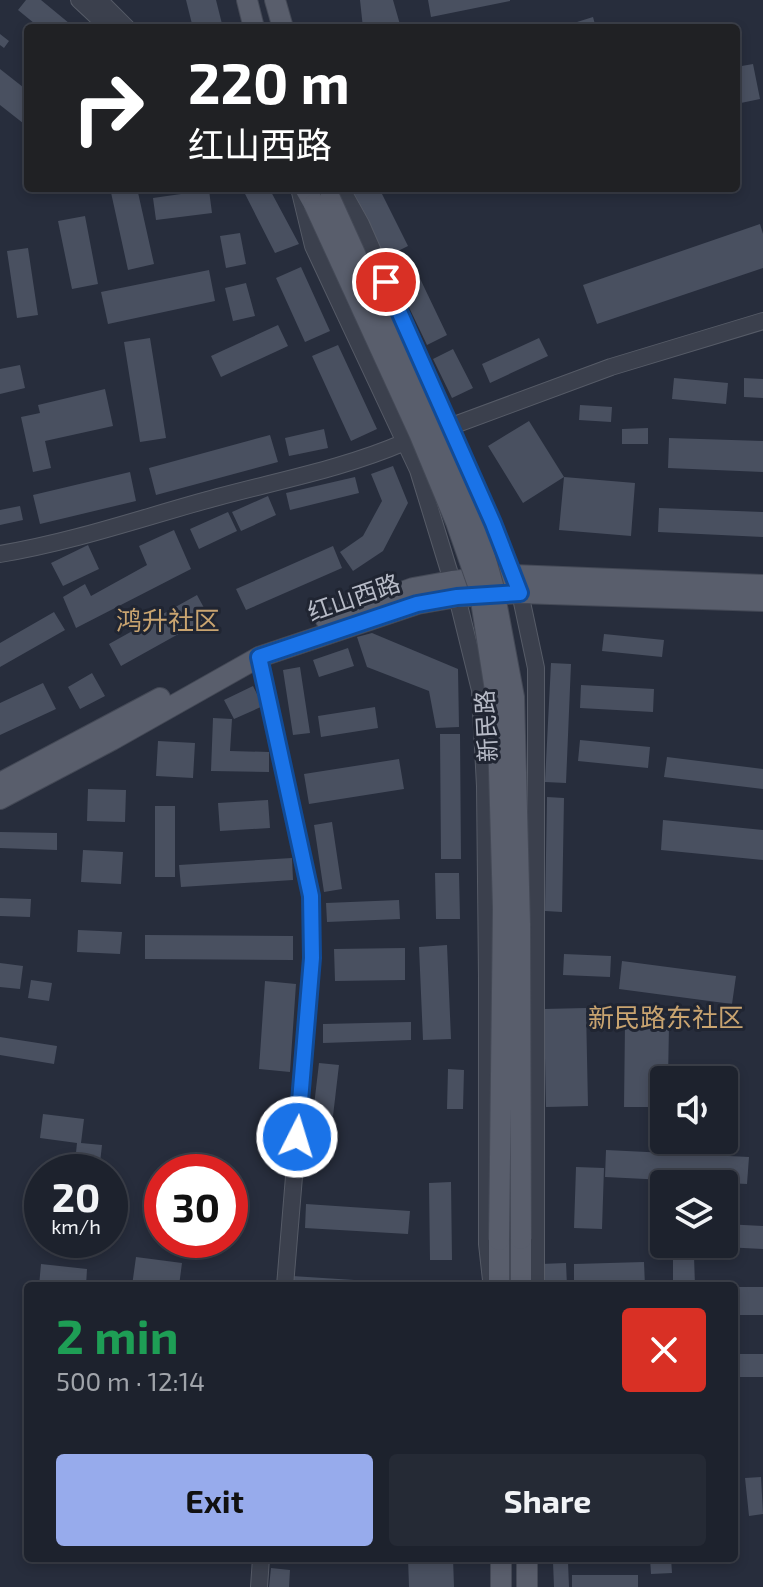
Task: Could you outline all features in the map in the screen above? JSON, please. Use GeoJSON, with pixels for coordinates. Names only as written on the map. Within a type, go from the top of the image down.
{"type":"FeatureCollection","features":[{"type":"Feature","properties":{"kind":"main road"},"geometry":{"type":"LineString","coordinates":[[247,0],[253,24]]}},
{"type":"Feature","properties":{"kind":"main road"},"geometry":{"type":"LineString","coordinates":[[275,0],[282,24]]}},
{"type":"Feature","properties":{"kind":"main road","name":"新民路"},"geometry":{"type":"LineString","coordinates":[[323,193],[473,515],[493,585],[514,697],[520,924],[521,1282]]}},
{"type":"Feature","properties":{"kind":"main road","name":"新民路"},"geometry":{"type":"LineString","coordinates":[[323,193],[456,522],[479,588],[498,719],[503,908],[499,1282]]}},
{"type":"Feature","properties":{"kind":"main road","name":"红山西路"},"geometry":{"type":"LineString","coordinates":[[0,783],[256,646],[413,588],[454,589],[516,584],[763,585]]}},
{"type":"Feature","properties":{"kind":"main road","name":"红山西路"},"geometry":{"type":"LineString","coordinates":[[516,584],[763,601]]}},
{"type":"Feature","properties":{"kind":"main road","name":"红山西路"},"geometry":{"type":"LineString","coordinates":[[0,799],[259,657],[454,589]]}},
{"type":"Feature","properties":{"kind":"main road"},"geometry":{"type":"LineString","coordinates":[[501,1562],[501,1587]]}},
{"type":"Feature","properties":{"kind":"main road"},"geometry":{"type":"LineString","coordinates":[[527,1562],[527,1587]]}},
{"type":"Feature","properties":{"kind":"street"},"geometry":{"type":"LineString","coordinates":[[79,0],[105,24]]}},
{"type":"Feature","properties":{"kind":"street"},"geometry":{"type":"LineString","coordinates":[[99,0],[123,24]]}},
{"type":"Feature","properties":{"kind":"street"},"geometry":{"type":"LineString","coordinates":[[300,192],[313,246],[418,470],[480,690],[487,977],[487,1244],[492,1282]]}},
{"type":"Feature","properties":{"kind":"street"},"geometry":{"type":"LineString","coordinates":[[323,193],[361,224],[493,523],[516,584],[536,668],[536,1282]]}},
{"type":"Feature","properties":{"kind":"street"},"geometry":{"type":"LineString","coordinates":[[449,427],[611,367],[763,321]]}},
{"type":"Feature","properties":{"kind":"street"},"geometry":{"type":"LineString","coordinates":[[0,554],[58,544],[214,498],[371,457],[405,442]]}},
{"type":"Feature","properties":{"kind":"street"},"geometry":{"type":"LineString","coordinates":[[259,657],[311,896],[312,958],[285,1282]]}},
{"type":"Feature","properties":{"kind":"street"},"geometry":{"type":"LineString","coordinates":[[259,1587],[261,1562]]}},
{"type":"Feature","properties":{"kind":"building"},"geometry":{"type":"Polygon","coordinates":[[[26,0],[41,0],[70,24],[35,24],[18,10],[26,0]]]}},
{"type":"Feature","properties":{"kind":"building"},"geometry":{"type":"Polygon","coordinates":[[[186,0],[216,0],[222,24],[192,24],[186,0]]]}},
{"type":"Feature","properties":{"kind":"building"},"geometry":{"type":"Polygon","coordinates":[[[360,0],[393,0],[400,24],[363,24],[360,0]]]}},
{"type":"Feature","properties":{"kind":"building"},"geometry":{"type":"Polygon","coordinates":[[[428,0],[510,0],[510,1],[431,17],[428,0]]]}},
{"type":"Feature","properties":{"kind":"building"},"geometry":{"type":"Polygon","coordinates":[[[593,17],[595,24],[571,24],[593,17]]]}},
{"type":"Feature","properties":{"kind":"building"},"geometry":{"type":"Polygon","coordinates":[[[0,34],[9,41],[4,48],[0,45],[0,34]]]}},
{"type":"Feature","properties":{"kind":"building"},"geometry":{"type":"Polygon","coordinates":[[[753,64],[760,99],[740,103],[740,66],[753,64]]]}},
{"type":"Feature","properties":{"kind":"building"},"geometry":{"type":"Polygon","coordinates":[[[0,69],[24,88],[24,124],[0,105],[0,69]]]}},
{"type":"Feature","properties":{"kind":"building"},"geometry":{"type":"Polygon","coordinates":[[[111,192],[138,192],[154,264],[128,270],[111,192]]]}},
{"type":"Feature","properties":{"kind":"building"},"geometry":{"type":"Polygon","coordinates":[[[209,192],[212,213],[156,220],[153,198],[209,192]]]}},
{"type":"Feature","properties":{"kind":"building"},"geometry":{"type":"Polygon","coordinates":[[[244,192],[271,192],[299,244],[275,253],[244,192]]]}},
{"type":"Feature","properties":{"kind":"building"},"geometry":{"type":"Polygon","coordinates":[[[349,192],[381,192],[408,246],[382,259],[349,192]]]}},
{"type":"Feature","properties":{"kind":"building"},"geometry":{"type":"Polygon","coordinates":[[[85,216],[98,284],[72,289],[58,221],[85,216]]]}},
{"type":"Feature","properties":{"kind":"building"},"geometry":{"type":"Polygon","coordinates":[[[760,224],[763,268],[597,324],[583,285],[760,224]]]}},
{"type":"Feature","properties":{"kind":"building"},"geometry":{"type":"Polygon","coordinates":[[[240,233],[246,264],[226,268],[220,236],[240,233]]]}},
{"type":"Feature","properties":{"kind":"building"},"geometry":{"type":"Polygon","coordinates":[[[28,248],[38,315],[17,318],[7,251],[28,248]]]}},
{"type":"Feature","properties":{"kind":"building"},"geometry":{"type":"Polygon","coordinates":[[[414,266],[447,335],[427,345],[394,276],[414,266]]]}},
{"type":"Feature","properties":{"kind":"building"},"geometry":{"type":"Polygon","coordinates":[[[301,267],[330,331],[305,342],[276,278],[301,267]]]}},
{"type":"Feature","properties":{"kind":"building"},"geometry":{"type":"Polygon","coordinates":[[[209,270],[215,301],[108,324],[101,292],[209,270]]]}},
{"type":"Feature","properties":{"kind":"building"},"geometry":{"type":"Polygon","coordinates":[[[246,283],[255,316],[233,321],[225,288],[246,283]]]}},
{"type":"Feature","properties":{"kind":"building"},"geometry":{"type":"Polygon","coordinates":[[[278,325],[288,346],[221,377],[211,356],[278,325]]]}},
{"type":"Feature","properties":{"kind":"building"},"geometry":{"type":"Polygon","coordinates":[[[150,338],[166,438],[140,442],[124,342],[150,338]]]}},
{"type":"Feature","properties":{"kind":"building"},"geometry":{"type":"Polygon","coordinates":[[[539,338],[548,356],[490,383],[482,364],[539,338]]]}},
{"type":"Feature","properties":{"kind":"building"},"geometry":{"type":"Polygon","coordinates":[[[338,345],[377,429],[351,441],[312,356],[338,345]]]}},
{"type":"Feature","properties":{"kind":"building"},"geometry":{"type":"Polygon","coordinates":[[[453,349],[473,388],[452,398],[433,359],[453,349]]]}},
{"type":"Feature","properties":{"kind":"building"},"geometry":{"type":"Polygon","coordinates":[[[20,365],[25,388],[0,394],[0,369],[20,365]]]}},
{"type":"Feature","properties":{"kind":"building"},"geometry":{"type":"Polygon","coordinates":[[[674,378],[728,383],[726,404],[672,399],[674,378]]]}},
{"type":"Feature","properties":{"kind":"building"},"geometry":{"type":"Polygon","coordinates":[[[744,378],[763,379],[763,398],[744,397],[744,378]]]}},
{"type":"Feature","properties":{"kind":"building"},"geometry":{"type":"Polygon","coordinates":[[[105,389],[113,426],[45,441],[51,468],[33,472],[21,417],[40,413],[38,405],[105,389]]]}},
{"type":"Feature","properties":{"kind":"building"},"geometry":{"type":"Polygon","coordinates":[[[580,405],[612,407],[611,422],[579,420],[580,405]]]}},
{"type":"Feature","properties":{"kind":"building"},"geometry":{"type":"Polygon","coordinates":[[[529,421],[564,477],[523,503],[488,446],[529,421]]]}},
{"type":"Feature","properties":{"kind":"building"},"geometry":{"type":"Polygon","coordinates":[[[648,428],[648,444],[622,444],[622,429],[648,428]]]}},
{"type":"Feature","properties":{"kind":"building"},"geometry":{"type":"Polygon","coordinates":[[[324,429],[328,448],[289,456],[285,438],[324,429]]]}},
{"type":"Feature","properties":{"kind":"building"},"geometry":{"type":"Polygon","coordinates":[[[270,435],[278,462],[156,495],[149,468],[270,435]]]}},
{"type":"Feature","properties":{"kind":"building"},"geometry":{"type":"Polygon","coordinates":[[[669,438],[763,441],[763,472],[668,468],[669,438]]]}},
{"type":"Feature","properties":{"kind":"building"},"geometry":{"type":"Polygon","coordinates":[[[393,466],[408,503],[383,551],[353,571],[340,552],[363,536],[382,501],[371,474],[393,466]]]}},
{"type":"Feature","properties":{"kind":"building"},"geometry":{"type":"Polygon","coordinates":[[[130,472],[136,501],[40,524],[33,495],[130,472]]]}},
{"type":"Feature","properties":{"kind":"building"},"geometry":{"type":"Polygon","coordinates":[[[355,477],[359,493],[290,510],[286,493],[355,477]]]}},
{"type":"Feature","properties":{"kind":"building"},"geometry":{"type":"Polygon","coordinates":[[[564,477],[635,483],[631,536],[559,530],[564,477]]]}},
{"type":"Feature","properties":{"kind":"building"},"geometry":{"type":"Polygon","coordinates":[[[268,496],[276,515],[241,531],[232,512],[268,496]]]}},
{"type":"Feature","properties":{"kind":"building"},"geometry":{"type":"Polygon","coordinates":[[[20,506],[23,520],[0,525],[0,510],[20,506]]]}},
{"type":"Feature","properties":{"kind":"building"},"geometry":{"type":"Polygon","coordinates":[[[659,508],[763,512],[763,537],[658,532],[659,508]]]}},
{"type":"Feature","properties":{"kind":"building"},"geometry":{"type":"Polygon","coordinates":[[[228,512],[237,531],[199,549],[190,529],[228,512]]]}},
{"type":"Feature","properties":{"kind":"building"},"geometry":{"type":"Polygon","coordinates":[[[174,530],[191,569],[76,628],[63,597],[85,584],[91,596],[147,565],[139,546],[174,530]]]}},
{"type":"Feature","properties":{"kind":"building"},"geometry":{"type":"Polygon","coordinates":[[[88,545],[99,569],[63,586],[51,563],[88,545]]]}},
{"type":"Feature","properties":{"kind":"building"},"geometry":{"type":"Polygon","coordinates":[[[333,546],[342,568],[246,610],[236,589],[333,546]]]}},
{"type":"Feature","properties":{"kind":"building"},"geometry":{"type":"Polygon","coordinates":[[[197,595],[209,617],[121,666],[109,644],[197,595]]]}},
{"type":"Feature","properties":{"kind":"building"},"geometry":{"type":"Polygon","coordinates":[[[54,612],[65,630],[0,667],[0,643],[54,612]]]}},
{"type":"Feature","properties":{"kind":"building"},"geometry":{"type":"Polygon","coordinates":[[[372,633],[458,669],[459,727],[436,728],[429,691],[367,667],[357,637],[372,633]]]}},
{"type":"Feature","properties":{"kind":"building"},"geometry":{"type":"Polygon","coordinates":[[[604,634],[664,640],[662,657],[602,651],[604,634]]]}},
{"type":"Feature","properties":{"kind":"building"},"geometry":{"type":"Polygon","coordinates":[[[348,648],[354,666],[319,677],[313,660],[348,648]]]}},
{"type":"Feature","properties":{"kind":"building"},"geometry":{"type":"Polygon","coordinates":[[[551,663],[571,664],[566,783],[545,782],[551,663]]]}},
{"type":"Feature","properties":{"kind":"building"},"geometry":{"type":"Polygon","coordinates":[[[300,667],[310,733],[293,735],[283,670],[300,667]]]}},
{"type":"Feature","properties":{"kind":"building"},"geometry":{"type":"Polygon","coordinates":[[[92,673],[105,696],[80,709],[68,687],[92,673]]]}},
{"type":"Feature","properties":{"kind":"building"},"geometry":{"type":"Polygon","coordinates":[[[43,683],[56,709],[0,735],[0,703],[43,683]]]}},
{"type":"Feature","properties":{"kind":"building"},"geometry":{"type":"Polygon","coordinates":[[[581,685],[654,689],[653,712],[580,708],[581,685]]]}},
{"type":"Feature","properties":{"kind":"building"},"geometry":{"type":"Polygon","coordinates":[[[253,686],[263,706],[234,719],[224,700],[253,686]]]}},
{"type":"Feature","properties":{"kind":"building"},"geometry":{"type":"Polygon","coordinates":[[[375,707],[378,728],[321,737],[318,716],[375,707]]]}},
{"type":"Feature","properties":{"kind":"building"},"geometry":{"type":"Polygon","coordinates":[[[213,718],[232,719],[230,751],[269,752],[269,772],[211,771],[213,718]]]}},
{"type":"Feature","properties":{"kind":"building"},"geometry":{"type":"Polygon","coordinates":[[[440,734],[460,734],[461,859],[441,859],[440,734]]]}},
{"type":"Feature","properties":{"kind":"building"},"geometry":{"type":"Polygon","coordinates":[[[580,740],[650,747],[648,768],[578,761],[580,740]]]}},
{"type":"Feature","properties":{"kind":"building"},"geometry":{"type":"Polygon","coordinates":[[[158,741],[195,743],[193,778],[156,776],[158,741]]]}},
{"type":"Feature","properties":{"kind":"building"},"geometry":{"type":"Polygon","coordinates":[[[667,757],[763,769],[763,789],[664,777],[667,757]]]}},
{"type":"Feature","properties":{"kind":"building"},"geometry":{"type":"Polygon","coordinates":[[[399,759],[404,789],[309,804],[304,774],[399,759]]]}},
{"type":"Feature","properties":{"kind":"building"},"geometry":{"type":"Polygon","coordinates":[[[88,789],[126,790],[125,822],[87,821],[88,789]]]}},
{"type":"Feature","properties":{"kind":"building"},"geometry":{"type":"Polygon","coordinates":[[[547,797],[564,798],[562,912],[545,911],[547,797]]]}},
{"type":"Feature","properties":{"kind":"building"},"geometry":{"type":"Polygon","coordinates":[[[268,800],[270,828],[220,831],[218,803],[268,800]]]}},
{"type":"Feature","properties":{"kind":"building"},"geometry":{"type":"Polygon","coordinates":[[[155,806],[175,806],[175,877],[155,877],[155,806]]]}},
{"type":"Feature","properties":{"kind":"building"},"geometry":{"type":"Polygon","coordinates":[[[663,820],[763,830],[763,860],[661,850],[663,820]]]}},
{"type":"Feature","properties":{"kind":"building"},"geometry":{"type":"Polygon","coordinates":[[[332,822],[342,889],[324,892],[314,825],[332,822]]]}},
{"type":"Feature","properties":{"kind":"building"},"geometry":{"type":"Polygon","coordinates":[[[0,832],[57,833],[57,850],[0,848],[0,832]]]}},
{"type":"Feature","properties":{"kind":"building"},"geometry":{"type":"Polygon","coordinates":[[[83,850],[123,852],[121,884],[81,882],[83,850]]]}},
{"type":"Feature","properties":{"kind":"building"},"geometry":{"type":"Polygon","coordinates":[[[292,858],[293,880],[181,887],[179,865],[292,858]]]}},
{"type":"Feature","properties":{"kind":"building"},"geometry":{"type":"Polygon","coordinates":[[[435,873],[459,873],[460,919],[436,919],[435,873]]]}},
{"type":"Feature","properties":{"kind":"building"},"geometry":{"type":"Polygon","coordinates":[[[0,898],[31,899],[30,917],[0,916],[0,898]]]}},
{"type":"Feature","properties":{"kind":"building"},"geometry":{"type":"Polygon","coordinates":[[[399,900],[400,919],[327,922],[326,903],[399,900]]]}},
{"type":"Feature","properties":{"kind":"building"},"geometry":{"type":"Polygon","coordinates":[[[78,930],[122,932],[120,954],[77,952],[78,930]]]}},
{"type":"Feature","properties":{"kind":"building"},"geometry":{"type":"Polygon","coordinates":[[[145,935],[293,936],[293,960],[145,959],[145,935]]]}},
{"type":"Feature","properties":{"kind":"building"},"geometry":{"type":"Polygon","coordinates":[[[447,945],[451,1039],[423,1040],[419,947],[447,945]]]}},
{"type":"Feature","properties":{"kind":"building"},"geometry":{"type":"Polygon","coordinates":[[[405,948],[405,980],[335,981],[334,949],[405,948]]]}},
{"type":"Feature","properties":{"kind":"building"},"geometry":{"type":"Polygon","coordinates":[[[564,954],[611,956],[610,977],[563,975],[564,954]]]}},
{"type":"Feature","properties":{"kind":"building"},"geometry":{"type":"Polygon","coordinates":[[[622,961],[736,976],[732,1004],[619,989],[622,961]]]}},
{"type":"Feature","properties":{"kind":"building"},"geometry":{"type":"Polygon","coordinates":[[[0,963],[23,966],[20,989],[0,987],[0,963]]]}},
{"type":"Feature","properties":{"kind":"building"},"geometry":{"type":"Polygon","coordinates":[[[31,980],[52,983],[49,1001],[28,998],[31,980]]]}},
{"type":"Feature","properties":{"kind":"building"},"geometry":{"type":"Polygon","coordinates":[[[265,981],[296,984],[290,1072],[259,1069],[265,981]]]}},
{"type":"Feature","properties":{"kind":"building"},"geometry":{"type":"Polygon","coordinates":[[[586,1008],[588,1106],[546,1107],[544,1009],[586,1008]]]}},
{"type":"Feature","properties":{"kind":"building"},"geometry":{"type":"Polygon","coordinates":[[[411,1022],[411,1040],[323,1043],[323,1024],[411,1022]]]}},
{"type":"Feature","properties":{"kind":"building"},"geometry":{"type":"Polygon","coordinates":[[[625,1024],[669,1025],[668,1066],[650,1066],[650,1107],[624,1107],[625,1024]]]}},
{"type":"Feature","properties":{"kind":"building"},"geometry":{"type":"Polygon","coordinates":[[[0,1037],[57,1046],[54,1064],[0,1055],[0,1037]]]}},
{"type":"Feature","properties":{"kind":"building"},"geometry":{"type":"Polygon","coordinates":[[[319,1063],[339,1065],[329,1150],[309,1148],[319,1063]]]}},
{"type":"Feature","properties":{"kind":"building"},"geometry":{"type":"Polygon","coordinates":[[[448,1069],[464,1070],[463,1109],[447,1109],[448,1069]]]}},
{"type":"Feature","properties":{"kind":"building"},"geometry":{"type":"Polygon","coordinates":[[[43,1114],[84,1119],[81,1143],[102,1145],[101,1154],[76,1154],[77,1143],[40,1138],[43,1114]]]}},
{"type":"Feature","properties":{"kind":"building"},"geometry":{"type":"Polygon","coordinates":[[[606,1150],[749,1157],[747,1184],[738,1184],[738,1170],[650,1170],[650,1179],[605,1177],[606,1150]]]}},
{"type":"Feature","properties":{"kind":"building"},"geometry":{"type":"Polygon","coordinates":[[[576,1167],[604,1168],[602,1229],[574,1228],[576,1167]]]}},
{"type":"Feature","properties":{"kind":"building"},"geometry":{"type":"Polygon","coordinates":[[[451,1182],[452,1260],[430,1260],[429,1183],[451,1182]]]}},
{"type":"Feature","properties":{"kind":"building"},"geometry":{"type":"Polygon","coordinates":[[[306,1204],[410,1211],[408,1234],[305,1228],[306,1204]]]}},
{"type":"Feature","properties":{"kind":"building"},"geometry":{"type":"Polygon","coordinates":[[[738,1225],[763,1226],[763,1249],[738,1248],[738,1225]]]}},
{"type":"Feature","properties":{"kind":"building"},"geometry":{"type":"Polygon","coordinates":[[[136,1257],[182,1263],[180,1282],[133,1282],[136,1257]]]}},
{"type":"Feature","properties":{"kind":"building"},"geometry":{"type":"Polygon","coordinates":[[[673,1258],[694,1258],[695,1282],[673,1282],[673,1258]]]}},
{"type":"Feature","properties":{"kind":"building"},"geometry":{"type":"Polygon","coordinates":[[[644,1262],[645,1282],[574,1282],[574,1264],[644,1262]]]}},
{"type":"Feature","properties":{"kind":"building"},"geometry":{"type":"Polygon","coordinates":[[[566,1263],[567,1282],[542,1282],[541,1264],[566,1263]]]}},
{"type":"Feature","properties":{"kind":"building"},"geometry":{"type":"Polygon","coordinates":[[[41,1264],[87,1269],[86,1282],[39,1282],[41,1264]]]}},
{"type":"Feature","properties":{"kind":"building"},"geometry":{"type":"Polygon","coordinates":[[[292,1276],[385,1282],[291,1282],[292,1276]]]}},
{"type":"Feature","properties":{"kind":"building"},"geometry":{"type":"Polygon","coordinates":[[[738,1287],[763,1287],[763,1315],[738,1315],[738,1287]]]}},
{"type":"Feature","properties":{"kind":"building"},"geometry":{"type":"Polygon","coordinates":[[[738,1354],[763,1354],[763,1377],[738,1377],[738,1354]]]}},
{"type":"Feature","properties":{"kind":"building"},"geometry":{"type":"Polygon","coordinates":[[[761,1477],[763,1514],[749,1516],[745,1478],[761,1477]]]}},
{"type":"Feature","properties":{"kind":"building"},"geometry":{"type":"Polygon","coordinates":[[[408,1562],[453,1562],[454,1587],[409,1587],[408,1562]]]}},
{"type":"Feature","properties":{"kind":"building"},"geometry":{"type":"Polygon","coordinates":[[[553,1562],[568,1562],[569,1587],[554,1587],[553,1562]]]}},
{"type":"Feature","properties":{"kind":"building"},"geometry":{"type":"Polygon","coordinates":[[[650,1562],[671,1562],[672,1573],[651,1574],[650,1562]]]}},
{"type":"Feature","properties":{"kind":"building"},"geometry":{"type":"Polygon","coordinates":[[[271,1568],[290,1570],[289,1587],[269,1587],[271,1568]]]}},
{"type":"Feature","properties":{"kind":"building"},"geometry":{"type":"Polygon","coordinates":[[[572,1575],[638,1575],[638,1587],[572,1587],[572,1575]]]}},
{"type":"Feature","properties":{"kind":"district","name":"鸿升社区"},"geometry":{"type":"Point","coordinates":[168,621]}},
{"type":"Feature","properties":{"kind":"district","name":"新民路东社区"},"geometry":{"type":"Point","coordinates":[666,1018]}},
{"type":"Feature","properties":{"kind":"route"},"geometry":{"type":"LineString","coordinates":[[297,1137],[312,958],[311,896],[259,657],[417,604],[457,597],[520,593],[493,523],[386,282]]}}]}
